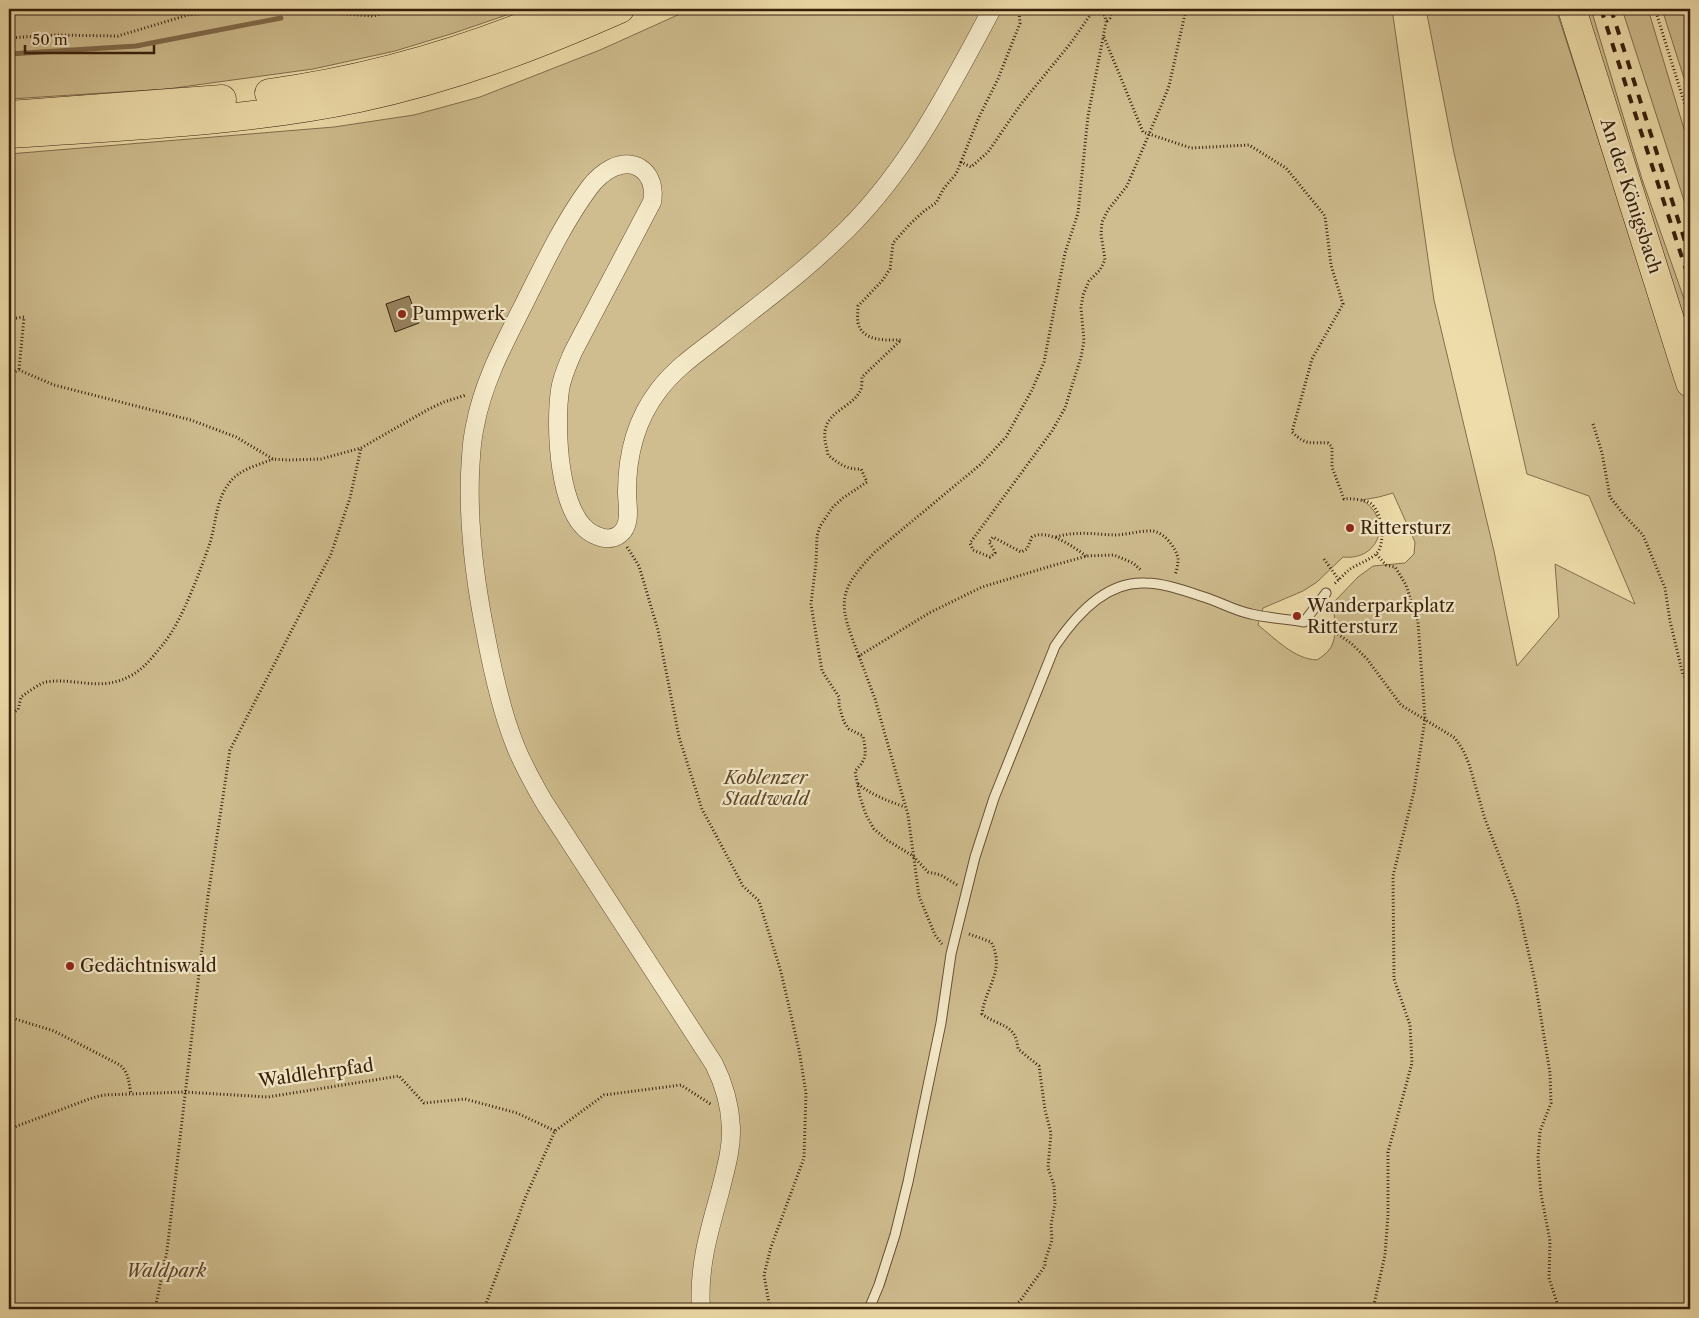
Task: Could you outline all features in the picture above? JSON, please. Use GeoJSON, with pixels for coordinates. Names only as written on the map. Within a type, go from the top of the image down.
{"type":"FeatureCollection","features":[{"type":"Feature","properties":{"kind":"main road"},"geometry":{"type":"LineString","coordinates":[[9,115],[228,99],[313,86],[375,73],[465,48],[565,9]]}},
{"type":"Feature","properties":{"kind":"main road"},"geometry":{"type":"LineString","coordinates":[[9,134],[222,118],[359,98],[402,88],[484,64],[568,32],[620,9]]}},
{"type":"Feature","properties":{"kind":"main road","name":"An der Königsbach"},"geometry":{"type":"LineString","coordinates":[[1572,9],[1690,383]]}},
{"type":"Feature","properties":{"kind":"street"},"geometry":{"type":"LineString","coordinates":[[701,1309],[700,1290],[704,1252],[728,1162],[731,1128],[725,1088],[714,1064],[544,802],[525,767],[508,726],[493,672],[477,593],[470,530],[471,448],[475,425],[483,395],[494,366],[539,275],[586,192],[600,176],[612,168],[629,165],[644,170],[652,182],[652,202],[573,352],[562,378],[558,408],[559,457],[566,489],[576,516],[587,530],[598,537],[609,538],[619,535],[627,525],[628,466],[633,444],[643,416],[657,392],[679,368],[836,241],[880,194],[917,142],[951,85],[992,9]]}},
{"type":"Feature","properties":{"kind":"lane"},"geometry":{"type":"LineString","coordinates":[[869,1309],[895,1235],[908,1182],[939,1032],[951,954],[966,890],[994,798],[1055,646],[1076,618],[1099,598],[1122,586],[1143,582],[1172,587],[1250,614],[1304,622],[1326,593]]}},
{"type":"Feature","properties":{"kind":"path"},"geometry":{"type":"LineString","coordinates":[[9,38],[54,35],[118,36],[188,15],[244,9]]}},
{"type":"Feature","properties":{"kind":"path"},"geometry":{"type":"LineString","coordinates":[[277,9],[373,16],[399,9]]}},
{"type":"Feature","properties":{"kind":"path"},"geometry":{"type":"LineString","coordinates":[[966,890],[941,875],[928,872],[913,856],[887,840],[874,829],[866,815],[855,771],[862,764],[866,753],[863,736],[849,729],[844,722],[839,706],[839,697],[822,671],[811,604],[817,536],[820,526],[833,507],[867,482],[861,469],[846,467],[828,455],[824,438],[826,426],[832,416],[852,401],[861,390],[862,376],[901,340],[880,340],[864,333],[858,324],[858,306],[882,282],[890,269],[893,244],[906,228],[924,211],[936,203],[944,188],[956,174],[978,117],[998,79],[1020,23],[1019,9]]}},
{"type":"Feature","properties":{"kind":"path"},"geometry":{"type":"LineString","coordinates":[[1106,22],[1110,18],[1112,9]]}},
{"type":"Feature","properties":{"kind":"path"},"geometry":{"type":"LineString","coordinates":[[1172,587],[1178,562],[1177,553],[1170,543],[1160,534],[1153,531],[1122,535],[1080,534],[1056,537],[1035,535],[1030,539],[1026,549],[1021,552],[993,537],[989,542],[995,553],[990,556],[974,550],[970,543],[1052,431],[1065,408],[1084,341],[1083,295],[1089,281],[1100,270],[1105,260],[1101,234],[1102,222],[1108,210],[1127,186],[1169,86],[1186,9]]}},
{"type":"Feature","properties":{"kind":"path"},"geometry":{"type":"LineString","coordinates":[[1655,9],[1690,121]]}},
{"type":"Feature","properties":{"kind":"path"},"geometry":{"type":"LineString","coordinates":[[951,954],[935,935],[920,896],[906,807],[875,699],[847,626],[844,600],[847,586],[859,568],[875,552],[981,464],[1006,437],[1032,390],[1044,362],[1065,253],[1078,212],[1088,116],[1106,22],[1105,16],[1102,13],[1092,14],[1021,104],[988,152],[971,167],[961,162]]}},
{"type":"Feature","properties":{"kind":"path"},"geometry":{"type":"LineString","coordinates":[[1104,37],[1143,132],[1191,148],[1248,144],[1286,168],[1326,216],[1331,264],[1343,304],[1312,359],[1292,432],[1302,441],[1328,443],[1332,447],[1332,467],[1344,499],[1366,501],[1372,504],[1377,511],[1382,534],[1380,547],[1376,554],[1351,569],[1339,580],[1324,559]]}},
{"type":"Feature","properties":{"kind":"path"},"geometry":{"type":"LineString","coordinates":[[9,319],[24,317],[18,370]]}},
{"type":"Feature","properties":{"kind":"path"},"geometry":{"type":"LineString","coordinates":[[9,374],[18,370],[54,385],[191,420],[236,437],[273,459],[299,461],[321,459],[361,448],[444,402],[475,392],[483,395]]}},
{"type":"Feature","properties":{"kind":"path"},"geometry":{"type":"LineString","coordinates":[[1593,424],[1602,453],[1610,497],[1643,535],[1666,588],[1670,621],[1683,675],[1690,680]]}},
{"type":"Feature","properties":{"kind":"path"},"geometry":{"type":"LineString","coordinates":[[155,1309],[167,1251],[208,896],[230,750],[331,554],[350,498],[361,448]]}},
{"type":"Feature","properties":{"kind":"path"},"geometry":{"type":"LineString","coordinates":[[9,714],[18,710],[21,697],[44,682],[95,685],[132,676],[145,666],[166,641],[184,607],[210,542],[220,500],[230,482],[244,471],[273,459]]}},
{"type":"Feature","properties":{"kind":"path"},"geometry":{"type":"LineString","coordinates":[[619,535],[639,566],[658,630],[679,737],[702,809],[743,886],[760,901],[781,972],[799,1050],[806,1092],[804,1158],[771,1247],[764,1275],[770,1309]]}},
{"type":"Feature","properties":{"kind":"path"},"geometry":{"type":"LineString","coordinates":[[1056,537],[1087,556]]}},
{"type":"Feature","properties":{"kind":"path"},"geometry":{"type":"LineString","coordinates":[[1373,1309],[1386,1255],[1388,1152],[1412,1063],[1410,1026],[1394,979],[1393,876],[1414,791],[1425,719],[1418,622],[1406,586],[1396,566],[1386,565],[1376,554]]}},
{"type":"Feature","properties":{"kind":"path"},"geometry":{"type":"LineString","coordinates":[[859,656],[929,613],[982,588],[1087,556],[1114,555],[1124,558],[1142,570],[1143,582]]}},
{"type":"Feature","properties":{"kind":"path"},"geometry":{"type":"LineString","coordinates":[[1304,622],[1335,632],[1352,644],[1367,659],[1385,686],[1401,705],[1455,738],[1470,764],[1485,819],[1517,902],[1535,981],[1550,1073],[1551,1103],[1540,1131],[1538,1158],[1541,1194],[1550,1241],[1549,1278],[1559,1309]]}},
{"type":"Feature","properties":{"kind":"path"},"geometry":{"type":"LineString","coordinates":[[858,784],[868,792],[906,807]]}},
{"type":"Feature","properties":{"kind":"path"},"geometry":{"type":"LineString","coordinates":[[956,930],[991,942],[996,950],[994,978],[983,1004],[982,1014],[989,1020],[1009,1028],[1015,1034],[1018,1049],[1039,1066],[1045,1110],[1051,1133],[1048,1168],[1054,1185],[1055,1204],[1050,1225],[1052,1240],[1045,1266],[1020,1301],[1010,1309]]}},
{"type":"Feature","properties":{"kind":"path"},"geometry":{"type":"LineString","coordinates":[[9,1018],[54,1031],[120,1065],[128,1077],[131,1095]]}},
{"type":"Feature","properties":{"kind":"path","name":"Waldlehrpfad"},"geometry":{"type":"LineString","coordinates":[[9,1129],[104,1095],[184,1092],[268,1096],[399,1076],[424,1103],[465,1099],[517,1113],[555,1131]]}},
{"type":"Feature","properties":{"kind":"path"},"geometry":{"type":"LineString","coordinates":[[484,1309],[526,1196],[555,1131],[604,1096],[681,1085],[691,1092]]}},
{"type":"Feature","properties":{"kind":"green space"},"geometry":{"type":"Polygon","coordinates":[[[9,9],[524,9],[395,51],[313,69],[167,89],[9,99],[9,9]]]}},
{"type":"Feature","properties":{"kind":"green space","name":"Koblenzer Stadtwald"},"geometry":{"type":"Polygon","coordinates":[[[691,9],[1392,9],[1434,300],[1494,551],[1517,666],[1559,617],[1555,564],[1635,604],[1589,496],[1527,474],[1454,153],[1426,9],[1556,9],[1650,298],[1690,408],[1690,1309],[9,1309],[9,154],[334,127],[414,115],[480,97],[600,50],[691,9]],[[1393,493],[1362,500],[1372,508],[1377,517],[1378,537],[1373,546],[1366,552],[1356,556],[1343,557],[1317,582],[1303,591],[1263,608],[1258,625],[1293,652],[1309,659],[1317,660],[1329,650],[1334,639],[1333,603],[1358,577],[1373,566],[1405,563],[1414,554],[1415,542],[1393,493]]]}},
{"type":"Feature","properties":{"kind":"green space"},"geometry":{"type":"Polygon","coordinates":[[[1583,9],[1591,9],[1642,179],[1690,316],[1690,353],[1583,9]]]}},
{"type":"Feature","properties":{"kind":"green space"},"geometry":{"type":"Polygon","coordinates":[[[1622,9],[1648,9],[1690,149],[1690,219],[1622,9]]]}},
{"type":"Feature","properties":{"kind":"green space"},"geometry":{"type":"Polygon","coordinates":[[[1662,9],[1690,9],[1690,97],[1662,9]]]}},
{"type":"Feature","properties":{"kind":"building","name":"Pumpwerk"},"geometry":{"type":"Polygon","coordinates":[[[409,296],[419,323],[395,332],[386,304],[409,296]]]}},
{"type":"Feature","properties":{"kind":"waterway"},"geometry":{"type":"LineString","coordinates":[[9,54],[136,46],[281,18]]}},
{"type":"Feature","properties":{"kind":"railway"},"geometry":{"type":"LineString","coordinates":[[1601,9],[1690,282]]}},
{"type":"Feature","properties":{"kind":"railway"},"geometry":{"type":"LineString","coordinates":[[1611,9],[1690,257]]}},
{"type":"Feature","properties":{"kind":"place","name":"Pumpwerk"},"geometry":{"type":"Point","coordinates":[402,314]}},
{"type":"Feature","properties":{"kind":"place","name":"Rittersturz"},"geometry":{"type":"Point","coordinates":[1350,528]}},
{"type":"Feature","properties":{"kind":"place","name":"Wanderparkplatz Rittersturz"},"geometry":{"type":"Point","coordinates":[1297,616]}},
{"type":"Feature","properties":{"kind":"place","name":"Gedächtniswald"},"geometry":{"type":"Point","coordinates":[70,966]}},
{"type":"Feature","properties":{"kind":"park label","name":"Waldpark"},"geometry":{"type":"Point","coordinates":[166,1271]}}]}
